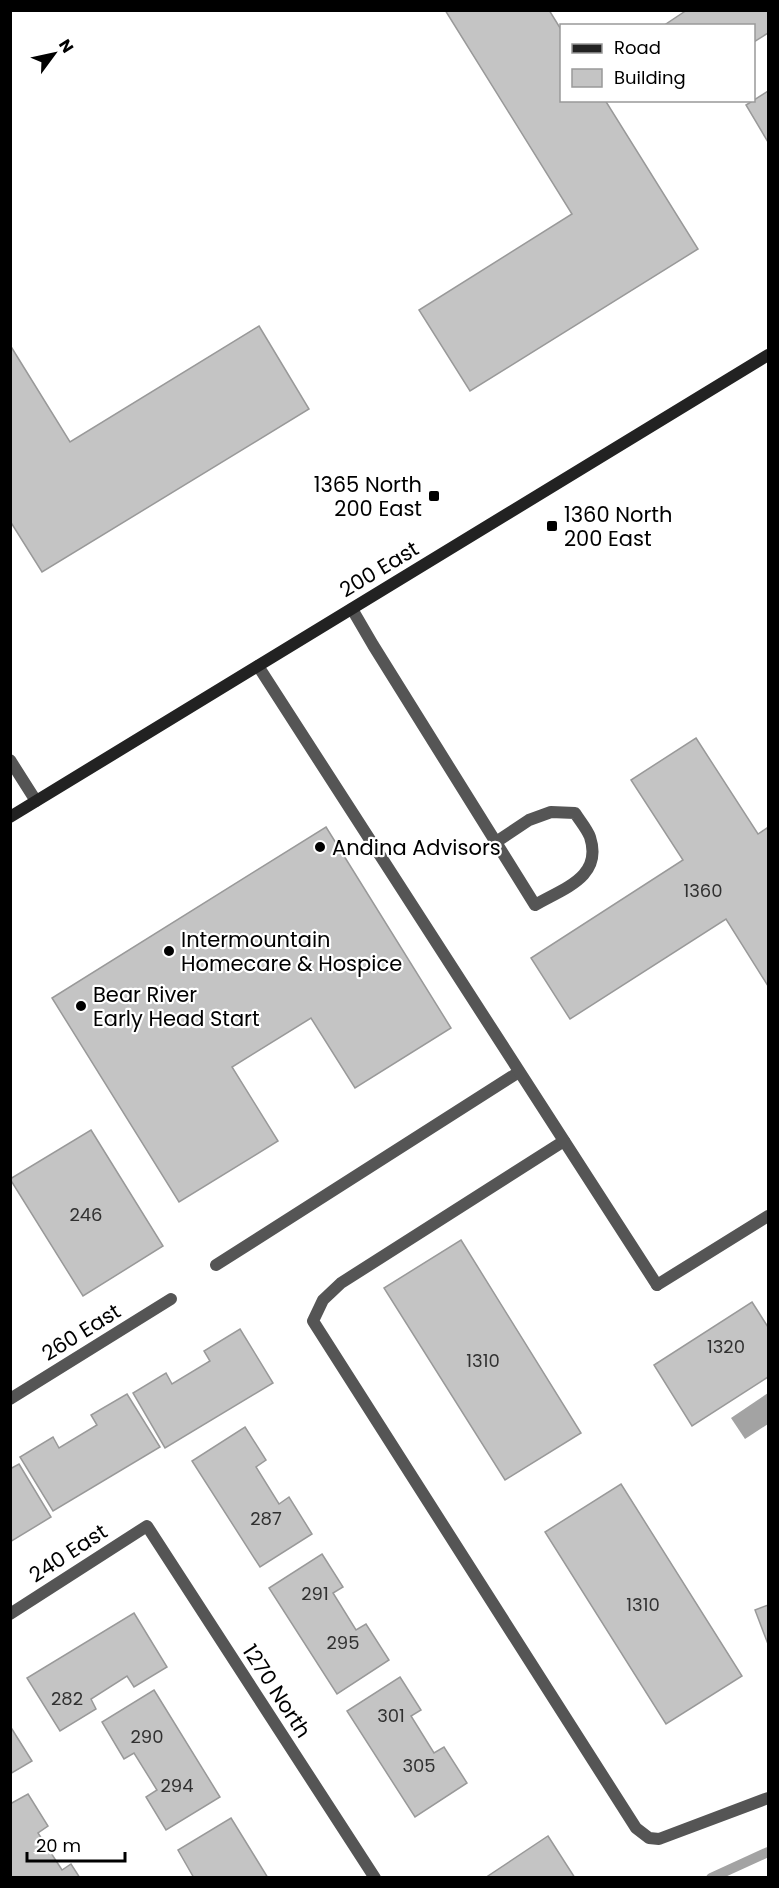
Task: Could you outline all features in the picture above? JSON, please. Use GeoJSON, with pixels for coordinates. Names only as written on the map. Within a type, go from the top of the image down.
{"type":"FeatureCollection","features":[{"type":"Feature","properties":{"kind":"main road","name":"200 East"},"geometry":{"type":"LineString","coordinates":[[10,817],[768,355]]}},
{"type":"Feature","properties":{"kind":"street"},"geometry":{"type":"LineString","coordinates":[[352,609],[373,645],[535,905],[585,876],[594,857],[590,835],[575,813],[551,812],[529,820],[496,842]]}},
{"type":"Feature","properties":{"kind":"street"},"geometry":{"type":"LineString","coordinates":[[258,666],[657,1285],[768,1216]]}},
{"type":"Feature","properties":{"kind":"street"},"geometry":{"type":"LineString","coordinates":[[10,760],[36,801]]}},
{"type":"Feature","properties":{"kind":"street"},"geometry":{"type":"LineString","coordinates":[[216,1265],[519,1072]]}},
{"type":"Feature","properties":{"kind":"street"},"geometry":{"type":"LineString","coordinates":[[564,1141],[341,1283],[323,1300],[313,1321],[636,1828],[649,1838],[659,1839],[768,1798]]}},
{"type":"Feature","properties":{"kind":"street","name":"260 East"},"geometry":{"type":"LineString","coordinates":[[10,1399],[171,1299]]}},
{"type":"Feature","properties":{"kind":"street","name":"240 East"},"geometry":{"type":"LineString","coordinates":[[10,1614],[147,1526]]}},
{"type":"Feature","properties":{"kind":"street","name":"1270 North"},"geometry":{"type":"LineString","coordinates":[[147,1526],[375,1878]]}},
{"type":"Feature","properties":{"kind":"shaded area"},"geometry":{"type":"Polygon","coordinates":[[[768,1393],[768,1424],[745,1439],[731,1418],[768,1393]]]}},
{"type":"Feature","properties":{"kind":"building"},"geometry":{"type":"Polygon","coordinates":[[[445,10],[549,10],[560,28],[560,102],[606,102],[698,249],[470,391],[419,310],[572,214],[445,10]]]}},
{"type":"Feature","properties":{"kind":"building"},"geometry":{"type":"Polygon","coordinates":[[[687,10],[768,10],[768,33],[755,41],[755,24],[666,24],[687,10]]]}},
{"type":"Feature","properties":{"kind":"building"},"geometry":{"type":"Polygon","coordinates":[[[768,91],[768,142],[746,105],[755,102],[755,99],[768,91]]]}},
{"type":"Feature","properties":{"kind":"building"},"geometry":{"type":"Polygon","coordinates":[[[259,326],[309,409],[42,572],[10,521],[10,345],[70,442],[259,326]]]}},
{"type":"Feature","properties":{"kind":"building"},"geometry":{"type":"Polygon","coordinates":[[[696,738],[758,834],[767,828],[768,831],[768,986],[726,919],[570,1019],[531,958],[683,860],[631,780],[696,738]]]}},
{"type":"Feature","properties":{"kind":"building"},"geometry":{"type":"Polygon","coordinates":[[[326,827],[451,1028],[355,1088],[311,1018],[232,1067],[278,1141],[179,1202],[52,998],[326,827]]]}},
{"type":"Feature","properties":{"kind":"building"},"geometry":{"type":"Polygon","coordinates":[[[91,1130],[163,1246],[83,1296],[10,1179],[91,1130]]]}},
{"type":"Feature","properties":{"kind":"building"},"geometry":{"type":"Polygon","coordinates":[[[461,1240],[581,1433],[505,1480],[384,1288],[461,1240]]]}},
{"type":"Feature","properties":{"kind":"building"},"geometry":{"type":"Polygon","coordinates":[[[752,1302],[768,1327],[768,1377],[692,1426],[654,1365],[752,1302]]]}},
{"type":"Feature","properties":{"kind":"building"},"geometry":{"type":"Polygon","coordinates":[[[240,1329],[273,1383],[165,1448],[133,1393],[166,1373],[172,1384],[210,1361],[204,1351],[240,1329]]]}},
{"type":"Feature","properties":{"kind":"building"},"geometry":{"type":"Polygon","coordinates":[[[127,1394],[160,1447],[53,1511],[20,1457],[53,1437],[59,1448],[97,1425],[91,1415],[127,1394]]]}},
{"type":"Feature","properties":{"kind":"building"},"geometry":{"type":"Polygon","coordinates":[[[245,1427],[266,1460],[256,1467],[279,1504],[289,1497],[312,1534],[260,1567],[192,1461],[245,1427]]]}},
{"type":"Feature","properties":{"kind":"building"},"geometry":{"type":"Polygon","coordinates":[[[19,1464],[51,1517],[10,1542],[10,1469],[19,1464]]]}},
{"type":"Feature","properties":{"kind":"building"},"geometry":{"type":"Polygon","coordinates":[[[621,1484],[742,1676],[666,1724],[545,1532],[621,1484]]]}},
{"type":"Feature","properties":{"kind":"building"},"geometry":{"type":"Polygon","coordinates":[[[322,1554],[343,1587],[333,1593],[356,1630],[366,1624],[389,1660],[337,1694],[269,1588],[322,1554]]]}},
{"type":"Feature","properties":{"kind":"building"},"geometry":{"type":"Polygon","coordinates":[[[768,1605],[768,1644],[755,1610],[768,1605]]]}},
{"type":"Feature","properties":{"kind":"building"},"geometry":{"type":"Polygon","coordinates":[[[134,1613],[167,1667],[134,1687],[127,1676],[91,1699],[96,1709],[60,1731],[27,1678],[134,1613]]]}},
{"type":"Feature","properties":{"kind":"building"},"geometry":{"type":"Polygon","coordinates":[[[400,1677],[421,1710],[411,1716],[434,1753],[444,1747],[467,1783],[415,1817],[347,1711],[400,1677]]]}},
{"type":"Feature","properties":{"kind":"building"},"geometry":{"type":"Polygon","coordinates":[[[154,1690],[220,1797],[166,1830],[146,1797],[157,1790],[134,1753],[124,1759],[102,1722],[154,1690]]]}},
{"type":"Feature","properties":{"kind":"building"},"geometry":{"type":"Polygon","coordinates":[[[10,1726],[32,1761],[10,1774],[10,1726]]]}},
{"type":"Feature","properties":{"kind":"building"},"geometry":{"type":"Polygon","coordinates":[[[28,1794],[48,1826],[38,1833],[62,1870],[71,1864],[80,1878],[10,1878],[10,1804],[28,1794]]]}},
{"type":"Feature","properties":{"kind":"building"},"geometry":{"type":"Polygon","coordinates":[[[231,1818],[268,1878],[194,1878],[178,1850],[231,1818]]]}},
{"type":"Feature","properties":{"kind":"building"},"geometry":{"type":"Polygon","coordinates":[[[548,1836],[575,1878],[485,1878],[548,1836]]]}},
{"type":"Feature","properties":{"kind":"waterway"},"geometry":{"type":"LineString","coordinates":[[711,1878],[768,1852]]}},
{"type":"Feature","properties":{"kind":"place","name":"1365 North 200 East"},"geometry":{"type":"Point","coordinates":[434,496]}},
{"type":"Feature","properties":{"kind":"place","name":"1360 North 200 East"},"geometry":{"type":"Point","coordinates":[552,526]}},
{"type":"Feature","properties":{"kind":"place","name":"Andina Advisors"},"geometry":{"type":"Point","coordinates":[320,847]}},
{"type":"Feature","properties":{"kind":"place","name":"Intermountain Homecare & Hospice"},"geometry":{"type":"Point","coordinates":[169,951]}},
{"type":"Feature","properties":{"kind":"place","name":"Bear River Early Head Start"},"geometry":{"type":"Point","coordinates":[81,1006]}}]}
